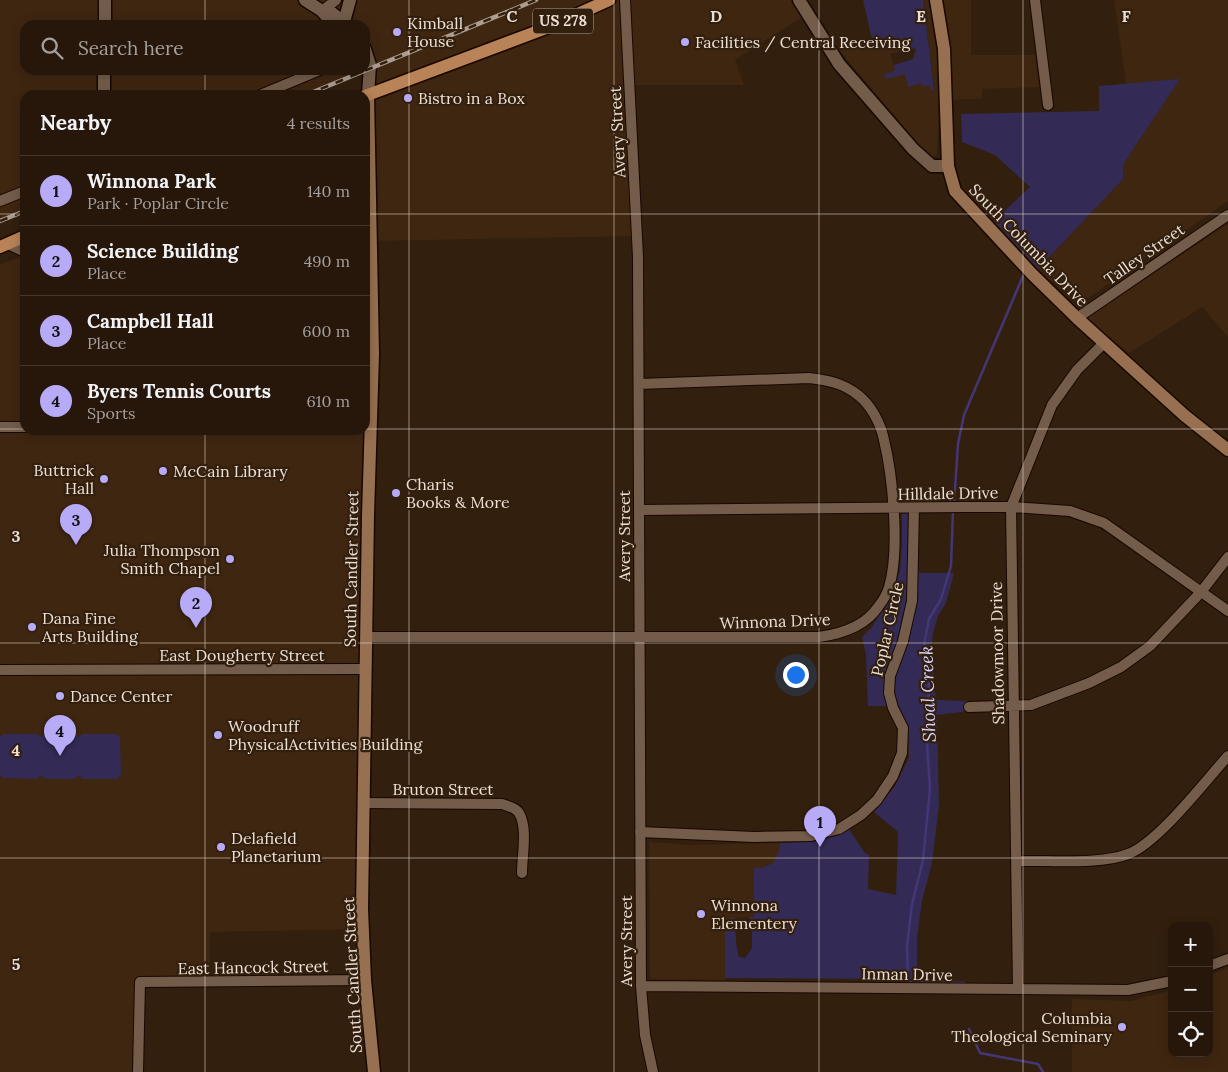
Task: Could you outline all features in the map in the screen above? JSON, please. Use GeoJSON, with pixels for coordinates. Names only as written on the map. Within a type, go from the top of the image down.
{"type":"FeatureCollection","features":[{"type":"Feature","properties":{"kind":"main road","name":"US 278"},"geometry":{"type":"LineString","coordinates":[[370,94],[549,27],[609,0]]}},
{"type":"Feature","properties":{"kind":"main road","name":"South Columbia Drive"},"geometry":{"type":"LineString","coordinates":[[936,0],[944,49],[948,166],[955,191],[967,206],[1077,318],[1184,415],[1228,450]]}},
{"type":"Feature","properties":{"kind":"main road"},"geometry":{"type":"LineString","coordinates":[[4,245],[20,238]]}},
{"type":"Feature","properties":{"kind":"main road","name":"South Candler Street"},"geometry":{"type":"LineString","coordinates":[[370,243],[373,354],[365,669],[362,909],[365,980],[374,1072]]}},
{"type":"Feature","properties":{"kind":"street"},"geometry":{"type":"LineString","coordinates":[[105,0],[105,20]]}},
{"type":"Feature","properties":{"kind":"street"},"geometry":{"type":"LineString","coordinates":[[305,0],[324,12],[328,20]]}},
{"type":"Feature","properties":{"kind":"street"},"geometry":{"type":"LineString","coordinates":[[324,12],[336,0]]}},
{"type":"Feature","properties":{"kind":"street"},"geometry":{"type":"LineString","coordinates":[[343,20],[350,0]]}},
{"type":"Feature","properties":{"kind":"street","name":"Avery Street"},"geometry":{"type":"LineString","coordinates":[[625,0],[638,257],[641,986],[645,1035],[654,1072]]}},
{"type":"Feature","properties":{"kind":"street"},"geometry":{"type":"LineString","coordinates":[[799,0],[839,64],[913,149],[932,166],[948,166]]}},
{"type":"Feature","properties":{"kind":"street"},"geometry":{"type":"LineString","coordinates":[[1035,0],[1048,105]]}},
{"type":"Feature","properties":{"kind":"street"},"geometry":{"type":"LineString","coordinates":[[104,75],[104,90]]}},
{"type":"Feature","properties":{"kind":"street"},"geometry":{"type":"LineString","coordinates":[[272,90],[308,75]]}},
{"type":"Feature","properties":{"kind":"street","name":"South Candler Street"},"geometry":{"type":"LineString","coordinates":[[366,75],[366,90]]}},
{"type":"Feature","properties":{"kind":"street"},"geometry":{"type":"LineString","coordinates":[[0,201],[20,194]]}},
{"type":"Feature","properties":{"kind":"street","name":"Talley Street"},"geometry":{"type":"LineString","coordinates":[[1077,318],[1228,215]]}},
{"type":"Feature","properties":{"kind":"street"},"geometry":{"type":"LineString","coordinates":[[4,245],[20,250]]}},
{"type":"Feature","properties":{"kind":"street","name":"Shadowmoor Drive"},"geometry":{"type":"LineString","coordinates":[[1018,989],[1018,861],[1012,704],[1011,507],[1052,405],[1077,370],[1104,343]]}},
{"type":"Feature","properties":{"kind":"street","name":"Winnona Drive"},"geometry":{"type":"LineString","coordinates":[[366,637],[818,638],[841,634],[861,623],[877,609],[889,588],[894,550],[893,509],[884,439],[876,416],[858,395],[834,381],[809,378],[639,384]]}},
{"type":"Feature","properties":{"kind":"street"},"geometry":{"type":"LineString","coordinates":[[0,427],[20,427]]}},
{"type":"Feature","properties":{"kind":"street","name":"Hilldale Drive"},"geometry":{"type":"LineString","coordinates":[[639,510],[1011,507],[1070,511],[1104,523],[1228,611]]}},
{"type":"Feature","properties":{"kind":"street","name":"Poplar Circle"},"geometry":{"type":"LineString","coordinates":[[640,832],[754,837],[811,836],[839,828],[861,815],[877,800],[893,776],[902,753],[903,728],[888,693],[890,676],[903,641],[912,601],[914,508]]}},
{"type":"Feature","properties":{"kind":"street"},"geometry":{"type":"LineString","coordinates":[[969,707],[1012,704],[1032,705],[1089,683],[1121,667],[1150,646],[1201,592],[1228,557]]}},
{"type":"Feature","properties":{"kind":"street","name":"East Dougherty Street"},"geometry":{"type":"LineString","coordinates":[[0,670],[365,669]]}},
{"type":"Feature","properties":{"kind":"street"},"geometry":{"type":"LineString","coordinates":[[1018,861],[1106,859],[1127,855],[1144,846],[1160,831],[1228,756]]}},
{"type":"Feature","properties":{"kind":"street","name":"Bruton Street"},"geometry":{"type":"LineString","coordinates":[[364,803],[502,804],[510,807],[518,812],[523,823],[522,873]]}},
{"type":"Feature","properties":{"kind":"street"},"geometry":{"type":"LineString","coordinates":[[1213,965],[1228,959]]}},
{"type":"Feature","properties":{"kind":"street","name":"East Hancock Street"},"geometry":{"type":"LineString","coordinates":[[138,1072],[140,982],[365,980]]}},
{"type":"Feature","properties":{"kind":"street","name":"Inman Drive"},"geometry":{"type":"LineString","coordinates":[[641,986],[1128,990],[1168,982]]}},
{"type":"Feature","properties":{"kind":"shaded area"},"geometry":{"type":"Polygon","coordinates":[[[0,0],[803,0],[810,12],[735,60],[744,85],[632,85],[632,236],[374,241],[363,929],[210,932],[210,979],[142,979],[136,1072],[0,1072],[0,265],[20,257],[20,435],[370,435],[370,90],[365,90],[365,75],[370,75],[370,20],[20,20],[20,75],[351,75],[316,90],[20,90],[20,214],[0,222],[0,0]]]}},
{"type":"Feature","properties":{"kind":"shaded area"},"geometry":{"type":"Polygon","coordinates":[[[863,0],[923,0],[934,90],[931,91],[930,85],[923,87],[922,83],[908,87],[905,74],[886,79],[884,74],[895,71],[894,65],[913,59],[916,49],[902,46],[900,38],[873,44],[863,0]]]}},
{"type":"Feature","properties":{"kind":"shaded area"},"geometry":{"type":"Polygon","coordinates":[[[923,0],[971,0],[971,55],[1035,55],[1039,87],[982,89],[982,99],[961,99],[939,103],[937,154],[931,159],[839,50],[900,38],[903,51],[890,54],[896,71],[931,85],[934,90],[923,0]]]}},
{"type":"Feature","properties":{"kind":"shaded area"},"geometry":{"type":"Polygon","coordinates":[[[1114,0],[1228,0],[1228,201],[1078,305],[1038,269],[1123,179],[1124,163],[1179,80],[1126,84],[1114,0]]]}},
{"type":"Feature","properties":{"kind":"shaded area"},"geometry":{"type":"Polygon","coordinates":[[[1180,79],[1124,163],[1123,179],[1038,269],[994,221],[1030,187],[995,155],[962,142],[961,114],[1099,111],[1099,86],[1180,79]]]}},
{"type":"Feature","properties":{"kind":"shaded area"},"geometry":{"type":"Polygon","coordinates":[[[1228,224],[1228,337],[1202,307],[1129,353],[1086,318],[1228,224]]]}},
{"type":"Feature","properties":{"kind":"shaded area"},"geometry":{"type":"Polygon","coordinates":[[[902,513],[918,513],[919,573],[954,573],[946,603],[938,616],[933,633],[931,651],[936,700],[968,701],[970,711],[937,715],[939,805],[932,863],[922,901],[917,937],[917,979],[725,978],[725,931],[731,931],[731,918],[737,918],[736,943],[738,953],[739,957],[745,958],[752,948],[752,922],[749,917],[754,917],[754,868],[770,865],[778,854],[780,843],[816,840],[849,829],[864,852],[869,855],[868,889],[896,895],[898,832],[874,812],[895,786],[909,758],[908,724],[887,706],[868,706],[866,655],[862,637],[872,627],[893,591],[900,571],[902,513]]]}},
{"type":"Feature","properties":{"kind":"shaded area"},"geometry":{"type":"Polygon","coordinates":[[[3,734],[37,734],[41,737],[45,734],[75,734],[79,737],[82,734],[116,734],[120,737],[121,775],[117,779],[82,779],[79,775],[75,779],[45,779],[41,775],[37,779],[3,778],[0,775],[0,737],[3,734]]]}},
{"type":"Feature","properties":{"kind":"shaded area","name":"Winnona Elementery"},"geometry":{"type":"Polygon","coordinates":[[[649,842],[692,845],[780,843],[778,858],[774,863],[766,868],[754,868],[755,917],[731,918],[731,931],[725,931],[725,980],[650,979],[649,842]]]}},
{"type":"Feature","properties":{"kind":"shaded area","name":"Columbia Theological Seminary"},"geometry":{"type":"Polygon","coordinates":[[[1228,968],[1228,1072],[1072,1072],[1072,999],[1131,1001],[1168,991],[1168,1057],[1213,1057],[1213,974],[1228,968]]]}},
{"type":"Feature","properties":{"kind":"waterway","name":"Shoal Creek"},"geometry":{"type":"LineString","coordinates":[[954,504],[958,444],[964,415],[1023,276]]}},
{"type":"Feature","properties":{"kind":"waterway","name":"Shoal Creek"},"geometry":{"type":"LineString","coordinates":[[953,510],[951,566],[941,599],[929,619],[924,645],[929,681],[927,743],[930,788],[923,860],[912,904],[907,946],[908,982],[964,983],[964,985]]}},
{"type":"Feature","properties":{"kind":"waterway","name":"Shoal Creek"},"geometry":{"type":"LineString","coordinates":[[969,1029],[980,1053],[1038,1064],[1043,1072]]}},
{"type":"Feature","properties":{"kind":"railway"},"geometry":{"type":"LineString","coordinates":[[370,69],[536,0]]}},
{"type":"Feature","properties":{"kind":"railway"},"geometry":{"type":"LineString","coordinates":[[318,90],[354,75]]}},
{"type":"Feature","properties":{"kind":"railway"},"geometry":{"type":"LineString","coordinates":[[0,221],[20,213]]}},
{"type":"Feature","properties":{"kind":"place","name":"Kimball House"},"geometry":{"type":"Point","coordinates":[397,32]}},
{"type":"Feature","properties":{"kind":"place","name":"Facilities / Central Receiving"},"geometry":{"type":"Point","coordinates":[685,42]}},
{"type":"Feature","properties":{"kind":"place","name":"Bistro in a Box"},"geometry":{"type":"Point","coordinates":[408,98]}},
{"type":"Feature","properties":{"kind":"place","name":"McCain Library"},"geometry":{"type":"Point","coordinates":[163,471]}},
{"type":"Feature","properties":{"kind":"place","name":"Buttrick Hall"},"geometry":{"type":"Point","coordinates":[104,479]}},
{"type":"Feature","properties":{"kind":"place","name":"Charis Books & More"},"geometry":{"type":"Point","coordinates":[396,493]}},
{"type":"Feature","properties":{"kind":"place","name":"Campbell Hall"},"geometry":{"type":"Point","coordinates":[76,545]}},
{"type":"Feature","properties":{"kind":"place","name":"Julia Thompson Smith Chapel"},"geometry":{"type":"Point","coordinates":[230,559]}},
{"type":"Feature","properties":{"kind":"place","name":"Dana Fine Arts Building"},"geometry":{"type":"Point","coordinates":[32,627]}},
{"type":"Feature","properties":{"kind":"place","name":"Science Building"},"geometry":{"type":"Point","coordinates":[196,628]}},
{"type":"Feature","properties":{"kind":"place","name":"Dance Center"},"geometry":{"type":"Point","coordinates":[60,696]}},
{"type":"Feature","properties":{"kind":"place","name":"Woodruff PhysicalActivities Building"},"geometry":{"type":"Point","coordinates":[218,735]}},
{"type":"Feature","properties":{"kind":"place","name":"Byers Tennis Courts"},"geometry":{"type":"Point","coordinates":[60,756]}},
{"type":"Feature","properties":{"kind":"place","name":"Delafield Planetarium"},"geometry":{"type":"Point","coordinates":[221,847]}},
{"type":"Feature","properties":{"kind":"place","name":"Winnona Park"},"geometry":{"type":"Point","coordinates":[820,847]}},
{"type":"Feature","properties":{"kind":"place","name":"Winnona Elementery"},"geometry":{"type":"Point","coordinates":[701,914]}},
{"type":"Feature","properties":{"kind":"place","name":"Columbia Theological Seminary"},"geometry":{"type":"Point","coordinates":[1122,1027]}}]}
